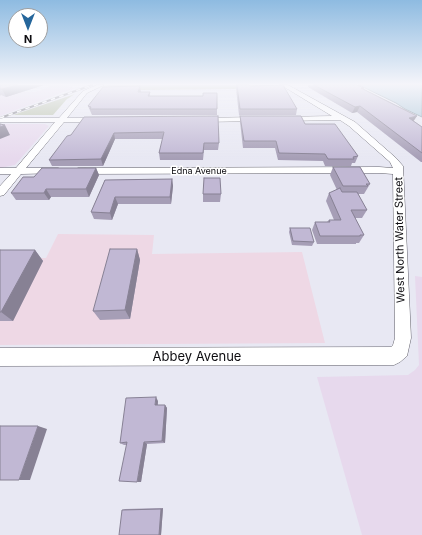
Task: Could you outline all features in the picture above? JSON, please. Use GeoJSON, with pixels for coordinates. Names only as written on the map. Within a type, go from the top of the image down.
{"type":"FeatureCollection","features":[{"type":"Feature","properties":{"kind":"street"},"geometry":{"type":"LineString","coordinates":[[0,193],[70,110]]}},
{"type":"Feature","properties":{"kind":"street","name":"West North Water Street"},"geometry":{"type":"LineString","coordinates":[[328,110],[356,127],[398,166],[402,338],[401,350],[394,356]]}},
{"type":"Feature","properties":{"kind":"street"},"geometry":{"type":"LineString","coordinates":[[192,120],[342,118]]}},
{"type":"Feature","properties":{"kind":"street"},"geometry":{"type":"LineString","coordinates":[[0,120],[105,120]]}},
{"type":"Feature","properties":{"kind":"street","name":"Edna Avenue"},"geometry":{"type":"LineString","coordinates":[[0,171],[379,170],[399,172]]}},
{"type":"Feature","properties":{"kind":"street","name":"Abbey Avenue"},"geometry":{"type":"LineString","coordinates":[[0,357],[394,356]]}},
{"type":"Feature","properties":{"kind":"shaded area"},"geometry":{"type":"Polygon","coordinates":[[[0,110],[16,110],[0,116],[0,110]]]}},
{"type":"Feature","properties":{"kind":"shaded area"},"geometry":{"type":"Polygon","coordinates":[[[0,124],[45,124],[49,126],[15,165],[0,168],[0,124]]]}},
{"type":"Feature","properties":{"kind":"shaded area"},"geometry":{"type":"Polygon","coordinates":[[[58,234],[154,235],[152,254],[302,252],[325,343],[0,345],[0,258],[46,258],[58,234]]]}},
{"type":"Feature","properties":{"kind":"shaded area"},"geometry":{"type":"Polygon","coordinates":[[[415,276],[422,277],[422,535],[362,535],[317,377],[408,375],[415,370],[419,365],[415,276]]]}},
{"type":"Feature","properties":{"kind":"green space"},"geometry":{"type":"Polygon","coordinates":[[[28,110],[57,110],[53,115],[13,115],[28,110]]]}},
{"type":"Feature","properties":{"kind":"water"},"geometry":{"type":"Polygon","coordinates":[[[407,110],[422,110],[422,117],[407,110]]]}},
{"type":"Feature","properties":{"kind":"building"},"geometry":{"type":"Polygon","coordinates":[[[365,110],[405,110],[417,116],[409,118],[422,127],[422,153],[365,110]]]}},
{"type":"Feature","properties":{"kind":"building"},"geometry":{"type":"Polygon","coordinates":[[[218,116],[219,143],[204,143],[203,153],[159,153],[164,132],[114,133],[101,159],[49,160],[67,136],[71,135],[84,117],[218,116]]]}},
{"type":"Feature","properties":{"kind":"building"},"geometry":{"type":"Polygon","coordinates":[[[240,116],[301,116],[305,124],[335,124],[358,156],[353,157],[354,159],[328,159],[325,154],[279,153],[276,141],[244,141],[240,116]]]}},
{"type":"Feature","properties":{"kind":"building"},"geometry":{"type":"Polygon","coordinates":[[[333,167],[360,167],[370,184],[366,184],[368,186],[343,186],[333,167]]]}},
{"type":"Feature","properties":{"kind":"building"},"geometry":{"type":"Polygon","coordinates":[[[42,168],[96,168],[86,189],[46,189],[44,193],[11,193],[23,177],[34,177],[42,168]]]}},
{"type":"Feature","properties":{"kind":"building"},"geometry":{"type":"Polygon","coordinates":[[[204,178],[220,178],[221,194],[203,194],[204,178]]]}},
{"type":"Feature","properties":{"kind":"building"},"geometry":{"type":"Polygon","coordinates":[[[172,179],[170,197],[115,197],[110,213],[91,212],[105,180],[172,179]]]}},
{"type":"Feature","properties":{"kind":"building"},"geometry":{"type":"Polygon","coordinates":[[[340,188],[342,192],[357,192],[367,210],[351,210],[364,235],[320,236],[315,222],[341,220],[329,193],[340,188]]]}},
{"type":"Feature","properties":{"kind":"building"},"geometry":{"type":"Polygon","coordinates":[[[290,228],[310,228],[314,242],[293,241],[290,228]]]}},
{"type":"Feature","properties":{"kind":"building"},"geometry":{"type":"Polygon","coordinates":[[[110,249],[137,249],[125,310],[93,311],[110,249]]]}},
{"type":"Feature","properties":{"kind":"building"},"geometry":{"type":"Polygon","coordinates":[[[0,250],[35,250],[1,312],[0,312],[0,250]]]}},
{"type":"Feature","properties":{"kind":"building"},"geometry":{"type":"Polygon","coordinates":[[[156,397],[155,405],[165,405],[162,441],[144,442],[137,482],[119,481],[127,442],[120,443],[126,398],[156,397]]]}},
{"type":"Feature","properties":{"kind":"building"},"geometry":{"type":"Polygon","coordinates":[[[0,426],[38,426],[19,480],[0,480],[0,426]]]}},
{"type":"Feature","properties":{"kind":"building"},"geometry":{"type":"Polygon","coordinates":[[[161,509],[159,535],[119,535],[122,510],[161,509]]]}},
{"type":"Feature","properties":{"kind":"railway"},"geometry":{"type":"LineString","coordinates":[[0,118],[22,110]]}}]}
